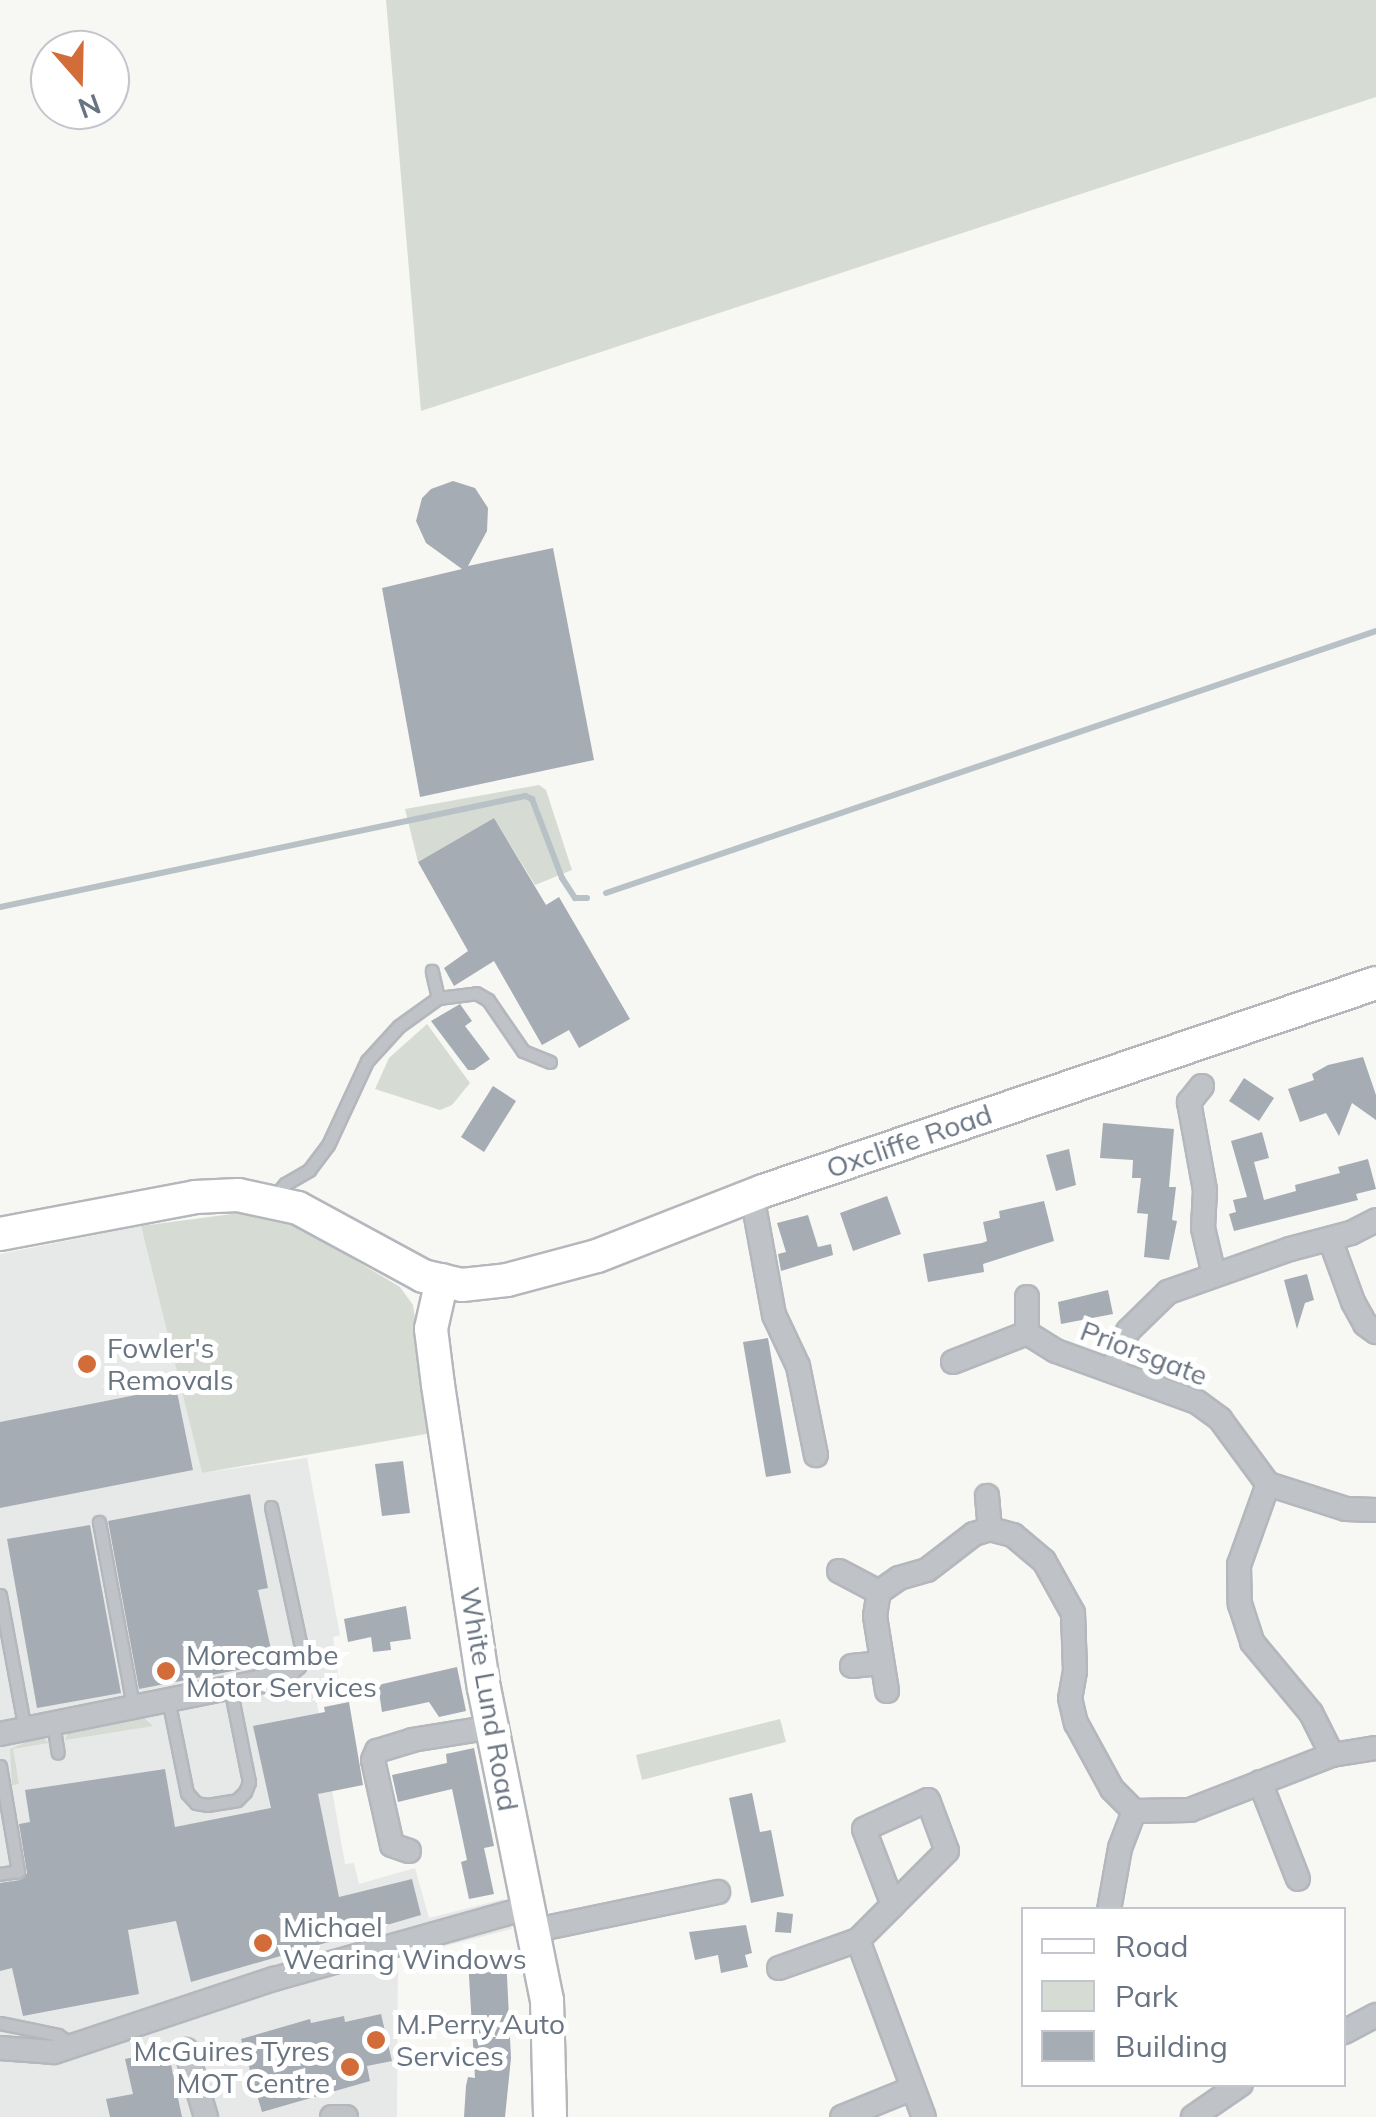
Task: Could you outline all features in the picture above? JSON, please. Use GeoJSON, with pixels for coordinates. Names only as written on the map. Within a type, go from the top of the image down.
{"type":"FeatureCollection","features":[{"type":"Feature","properties":{"kind":"main road","name":"Oxcliffe Road"},"geometry":{"type":"LineString","coordinates":[[0,1234],[195,1196],[272,1200],[324,1221],[402,1267],[462,1285],[507,1280],[597,1256],[752,1195],[1376,983]]}},
{"type":"Feature","properties":{"kind":"main road","name":"White Lund Road"},"geometry":{"type":"LineString","coordinates":[[442,1280],[431,1329],[492,1727],[548,2000],[550,2117]]}},
{"type":"Feature","properties":{"kind":"street"},"geometry":{"type":"LineString","coordinates":[[1186,1094],[1205,1190],[1203,1228],[1214,1275]]}},
{"type":"Feature","properties":{"kind":"street"},"geometry":{"type":"LineString","coordinates":[[752,1195],[774,1315],[798,1366],[816,1455]]}},
{"type":"Feature","properties":{"kind":"street"},"geometry":{"type":"LineString","coordinates":[[1112,1370],[1128,1332],[1168,1292],[1376,1220]]}},
{"type":"Feature","properties":{"kind":"street"},"geometry":{"type":"LineString","coordinates":[[1330,1239],[1353,1302],[1376,1332]]}},
{"type":"Feature","properties":{"kind":"street"},"geometry":{"type":"LineString","coordinates":[[965,1363],[1027,1333],[1027,1297]]}},
{"type":"Feature","properties":{"kind":"street","name":"Priorsgate"},"geometry":{"type":"LineString","coordinates":[[1027,1333],[1056,1351],[1197,1402],[1220,1420],[1268,1484]]}},
{"type":"Feature","properties":{"kind":"street"},"geometry":{"type":"LineString","coordinates":[[1332,1755],[1311,1714],[1252,1642],[1240,1604],[1239,1565],[1268,1484],[1346,1508],[1376,1510]]}},
{"type":"Feature","properties":{"kind":"street"},"geometry":{"type":"LineString","coordinates":[[987,1496],[990,1529]]}},
{"type":"Feature","properties":{"kind":"street"},"geometry":{"type":"LineString","coordinates":[[887,1692],[875,1616],[878,1592],[899,1578],[927,1570],[974,1534],[990,1529],[1031,1546],[1060,1585],[1073,1613],[1076,1672],[1070,1698],[1076,1723],[1112,1789],[1134,1811],[1190,1810],[1332,1755],[1376,1748]]}},
{"type":"Feature","properties":{"kind":"street"},"geometry":{"type":"LineString","coordinates":[[848,1569],[878,1592]]}},
{"type":"Feature","properties":{"kind":"street"},"geometry":{"type":"LineString","coordinates":[[852,1666],[882,1663]]}},
{"type":"Feature","properties":{"kind":"street"},"geometry":{"type":"LineString","coordinates":[[0,1734],[287,1676]]}},
{"type":"Feature","properties":{"kind":"street"},"geometry":{"type":"LineString","coordinates":[[409,1851],[392,1845],[373,1760],[378,1751],[412,1740],[492,1727]]}},
{"type":"Feature","properties":{"kind":"street"},"geometry":{"type":"LineString","coordinates":[[1260,1782],[1302,1884]]}},
{"type":"Feature","properties":{"kind":"street"},"geometry":{"type":"LineString","coordinates":[[779,1968],[858,1940],[893,1905],[947,1851],[928,1800],[864,1830],[893,1905]]}},
{"type":"Feature","properties":{"kind":"street"},"geometry":{"type":"LineString","coordinates":[[1110,1907],[1120,1848],[1134,1811]]}},
{"type":"Feature","properties":{"kind":"street"},"geometry":{"type":"LineString","coordinates":[[0,2048],[54,2052],[274,1979],[533,1918],[722,1891]]}},
{"type":"Feature","properties":{"kind":"street"},"geometry":{"type":"LineString","coordinates":[[858,1940],[924,2117]]}},
{"type":"Feature","properties":{"kind":"street"},"geometry":{"type":"LineString","coordinates":[[1346,2031],[1376,2015]]}},
{"type":"Feature","properties":{"kind":"street"},"geometry":{"type":"LineString","coordinates":[[186,2050],[206,2117]]}},
{"type":"Feature","properties":{"kind":"street"},"geometry":{"type":"LineString","coordinates":[[1193,2117],[1238,2087]]}},
{"type":"Feature","properties":{"kind":"street"},"geometry":{"type":"LineString","coordinates":[[842,2117],[912,2089]]}},
{"type":"Feature","properties":{"kind":"street"},"geometry":{"type":"LineString","coordinates":[[332,2117],[346,2117]]}},
{"type":"Feature","properties":{"kind":"lane"},"geometry":{"type":"LineString","coordinates":[[432,971],[438,998]]}},
{"type":"Feature","properties":{"kind":"lane"},"geometry":{"type":"LineString","coordinates":[[272,1200],[285,1184],[309,1170],[328,1145],[368,1061],[399,1026],[438,998],[476,993],[488,1000],[523,1051],[550,1062]]}},
{"type":"Feature","properties":{"kind":"lane"},"geometry":{"type":"LineString","coordinates":[[271,1507],[302,1651],[299,1667],[287,1676]]}},
{"type":"Feature","properties":{"kind":"lane"},"geometry":{"type":"LineString","coordinates":[[99,1522],[133,1706]]}},
{"type":"Feature","properties":{"kind":"lane"},"geometry":{"type":"LineString","coordinates":[[0,1596],[25,1730]]}},
{"type":"Feature","properties":{"kind":"lane"},"geometry":{"type":"LineString","coordinates":[[168,1699],[187,1793],[196,1803],[222,1802],[246,1792],[248,1782],[230,1686]]}},
{"type":"Feature","properties":{"kind":"lane"},"geometry":{"type":"LineString","coordinates":[[53,1722],[58,1752]]}},
{"type":"Feature","properties":{"kind":"lane"},"geometry":{"type":"LineString","coordinates":[[0,1766],[18,1871],[0,1874]]}},
{"type":"Feature","properties":{"kind":"lane"},"geometry":{"type":"LineString","coordinates":[[0,2023],[58,2035],[73,2046]]}},
{"type":"Feature","properties":{"kind":"shaded area"},"geometry":{"type":"Polygon","coordinates":[[[141,1226],[202,1473],[307,1458],[340,1635],[333,1637],[339,1682],[314,1687],[345,1864],[354,1863],[359,1884],[415,1868],[429,1918],[504,1899],[512,1929],[398,1958],[397,2117],[0,2117],[0,1254],[141,1226]]]}},
{"type":"Feature","properties":{"kind":"green space"},"geometry":{"type":"Polygon","coordinates":[[[386,0],[1376,0],[1376,97],[421,411],[386,0]]]}},
{"type":"Feature","properties":{"kind":"green space"},"geometry":{"type":"Polygon","coordinates":[[[539,785],[546,790],[572,870],[535,885],[494,818],[418,862],[405,809],[539,785]]]}},
{"type":"Feature","properties":{"kind":"green space"},"geometry":{"type":"Polygon","coordinates":[[[427,1024],[470,1083],[452,1105],[440,1110],[375,1089],[389,1058],[427,1024]]]}},
{"type":"Feature","properties":{"kind":"green space"},"geometry":{"type":"Polygon","coordinates":[[[247,1212],[296,1225],[400,1287],[413,1305],[432,1433],[202,1473],[141,1226],[247,1212]]]}},
{"type":"Feature","properties":{"kind":"green space"},"geometry":{"type":"Polygon","coordinates":[[[143,1717],[153,1726],[65,1740],[68,1731],[143,1717]]]}},
{"type":"Feature","properties":{"kind":"green space"},"geometry":{"type":"Polygon","coordinates":[[[780,1719],[786,1742],[642,1780],[636,1755],[780,1719]]]}},
{"type":"Feature","properties":{"kind":"green space"},"geometry":{"type":"Polygon","coordinates":[[[41,1736],[49,1743],[13,1749],[19,1784],[12,1785],[10,1749],[41,1736]]]}},
{"type":"Feature","properties":{"kind":"building"},"geometry":{"type":"Polygon","coordinates":[[[453,481],[475,488],[488,508],[487,531],[468,566],[553,548],[594,760],[420,797],[382,588],[462,569],[426,543],[416,521],[422,498],[431,489],[453,481]]]}},
{"type":"Feature","properties":{"kind":"building"},"geometry":{"type":"Polygon","coordinates":[[[494,818],[546,905],[559,897],[630,1019],[579,1048],[569,1030],[542,1045],[494,961],[454,986],[444,968],[468,951],[418,862],[494,818]]]}},
{"type":"Feature","properties":{"kind":"building"},"geometry":{"type":"Polygon","coordinates":[[[460,1004],[472,1021],[465,1026],[490,1059],[474,1070],[468,1070],[431,1021],[460,1004]]]}},
{"type":"Feature","properties":{"kind":"building"},"geometry":{"type":"Polygon","coordinates":[[[1363,1057],[1376,1095],[1376,1120],[1352,1103],[1339,1136],[1326,1113],[1300,1122],[1288,1089],[1314,1080],[1312,1074],[1328,1065],[1363,1057]]]}},
{"type":"Feature","properties":{"kind":"building"},"geometry":{"type":"Polygon","coordinates":[[[1244,1078],[1274,1098],[1259,1121],[1229,1101],[1244,1078]]]}},
{"type":"Feature","properties":{"kind":"building"},"geometry":{"type":"Polygon","coordinates":[[[493,1086],[516,1101],[484,1152],[461,1137],[493,1086]]]}},
{"type":"Feature","properties":{"kind":"building"},"geometry":{"type":"Polygon","coordinates":[[[1103,1123],[1174,1129],[1169,1187],[1176,1187],[1172,1220],[1177,1221],[1169,1260],[1144,1257],[1148,1214],[1137,1213],[1141,1178],[1132,1178],[1133,1160],[1100,1158],[1103,1123]]]}},
{"type":"Feature","properties":{"kind":"building"},"geometry":{"type":"Polygon","coordinates":[[[1262,1132],[1269,1158],[1254,1162],[1264,1200],[1296,1191],[1295,1185],[1340,1173],[1338,1167],[1368,1159],[1376,1189],[1356,1194],[1358,1200],[1234,1231],[1229,1214],[1236,1212],[1233,1200],[1247,1197],[1231,1141],[1262,1132]]]}},
{"type":"Feature","properties":{"kind":"building"},"geometry":{"type":"Polygon","coordinates":[[[1069,1149],[1076,1185],[1056,1191],[1046,1155],[1069,1149]]]}},
{"type":"Feature","properties":{"kind":"building"},"geometry":{"type":"Polygon","coordinates":[[[887,1196],[901,1234],[853,1251],[840,1213],[887,1196]]]}},
{"type":"Feature","properties":{"kind":"building"},"geometry":{"type":"Polygon","coordinates":[[[1044,1201],[1054,1241],[983,1264],[984,1272],[928,1282],[923,1254],[987,1241],[983,1222],[1000,1218],[999,1211],[1044,1201]]]}},
{"type":"Feature","properties":{"kind":"building"},"geometry":{"type":"Polygon","coordinates":[[[808,1215],[818,1247],[831,1244],[833,1255],[781,1271],[778,1254],[786,1252],[777,1223],[808,1215]]]}},
{"type":"Feature","properties":{"kind":"building"},"geometry":{"type":"Polygon","coordinates":[[[1307,1274],[1314,1300],[1305,1303],[1297,1329],[1284,1280],[1307,1274]]]}},
{"type":"Feature","properties":{"kind":"building"},"geometry":{"type":"Polygon","coordinates":[[[1108,1290],[1113,1314],[1061,1324],[1058,1302],[1108,1290]]]}},
{"type":"Feature","properties":{"kind":"building"},"geometry":{"type":"Polygon","coordinates":[[[768,1338],[791,1473],[766,1477],[743,1342],[768,1338]]]}},
{"type":"Feature","properties":{"kind":"building"},"geometry":{"type":"Polygon","coordinates":[[[176,1387],[193,1470],[0,1508],[0,1422],[176,1387]]]}},
{"type":"Feature","properties":{"kind":"building"},"geometry":{"type":"Polygon","coordinates":[[[403,1461],[410,1513],[382,1516],[375,1464],[403,1461]]]}},
{"type":"Feature","properties":{"kind":"building"},"geometry":{"type":"Polygon","coordinates":[[[250,1494],[268,1588],[258,1590],[274,1663],[139,1689],[108,1521],[250,1494]]]}},
{"type":"Feature","properties":{"kind":"building"},"geometry":{"type":"Polygon","coordinates":[[[90,1525],[121,1693],[37,1708],[7,1539],[90,1525]]]}},
{"type":"Feature","properties":{"kind":"building"},"geometry":{"type":"Polygon","coordinates":[[[406,1606],[411,1639],[390,1642],[391,1650],[373,1652],[371,1637],[348,1642],[344,1619],[406,1606]]]}},
{"type":"Feature","properties":{"kind":"building"},"geometry":{"type":"Polygon","coordinates":[[[457,1667],[466,1711],[439,1717],[429,1702],[382,1712],[378,1685],[457,1667]]]}},
{"type":"Feature","properties":{"kind":"building"},"geometry":{"type":"Polygon","coordinates":[[[349,1702],[363,1785],[318,1794],[339,1897],[412,1879],[421,1915],[191,1982],[176,1921],[128,1930],[139,1994],[23,2016],[12,1968],[0,1971],[0,1883],[20,1880],[27,1873],[19,1824],[30,1822],[25,1790],[165,1769],[175,1827],[271,1808],[253,1726],[325,1712],[324,1707],[349,1702]]]}},
{"type":"Feature","properties":{"kind":"building"},"geometry":{"type":"Polygon","coordinates":[[[474,1748],[494,1846],[484,1848],[494,1894],[469,1899],[461,1862],[467,1860],[452,1789],[398,1802],[392,1775],[447,1763],[446,1754],[474,1748]]]}},
{"type":"Feature","properties":{"kind":"building"},"geometry":{"type":"Polygon","coordinates":[[[752,1793],[760,1832],[771,1830],[784,1896],[751,1903],[729,1798],[752,1793]]]}},
{"type":"Feature","properties":{"kind":"building"},"geometry":{"type":"Polygon","coordinates":[[[777,1912],[793,1914],[791,1933],[775,1932],[777,1912]]]}},
{"type":"Feature","properties":{"kind":"building"},"geometry":{"type":"Polygon","coordinates":[[[746,1925],[752,1953],[745,1955],[748,1967],[721,1973],[718,1955],[695,1960],[689,1932],[746,1925]]]}},
{"type":"Feature","properties":{"kind":"building"},"geometry":{"type":"Polygon","coordinates":[[[506,1956],[511,2058],[505,2117],[464,2117],[468,2077],[475,2078],[468,1959],[506,1956]]]}},
{"type":"Feature","properties":{"kind":"building"},"geometry":{"type":"Polygon","coordinates":[[[381,2014],[392,2061],[367,2066],[370,2081],[262,2112],[241,2039],[310,2019],[311,2023],[344,2016],[345,2022],[381,2014]]]}},
{"type":"Feature","properties":{"kind":"building"},"geometry":{"type":"Polygon","coordinates":[[[168,2050],[182,2117],[110,2117],[106,2099],[133,2094],[125,2059],[168,2050]]]}},
{"type":"Feature","properties":{"kind":"waterway"},"geometry":{"type":"LineString","coordinates":[[606,893],[1376,631]]}},
{"type":"Feature","properties":{"kind":"waterway"},"geometry":{"type":"LineString","coordinates":[[0,907],[525,796],[532,799],[562,878],[575,898],[587,898]]}},
{"type":"Feature","properties":{"kind":"place","name":"Fowler's Removals"},"geometry":{"type":"Point","coordinates":[87,1364]}},
{"type":"Feature","properties":{"kind":"place","name":"Morecambe Motor Services"},"geometry":{"type":"Point","coordinates":[166,1671]}},
{"type":"Feature","properties":{"kind":"place","name":"Michael Wearing Windows"},"geometry":{"type":"Point","coordinates":[263,1943]}},
{"type":"Feature","properties":{"kind":"place","name":"M.Perry Auto Services"},"geometry":{"type":"Point","coordinates":[376,2040]}},
{"type":"Feature","properties":{"kind":"place","name":"McGuires Tyres MOT Centre"},"geometry":{"type":"Point","coordinates":[350,2067]}}]}
